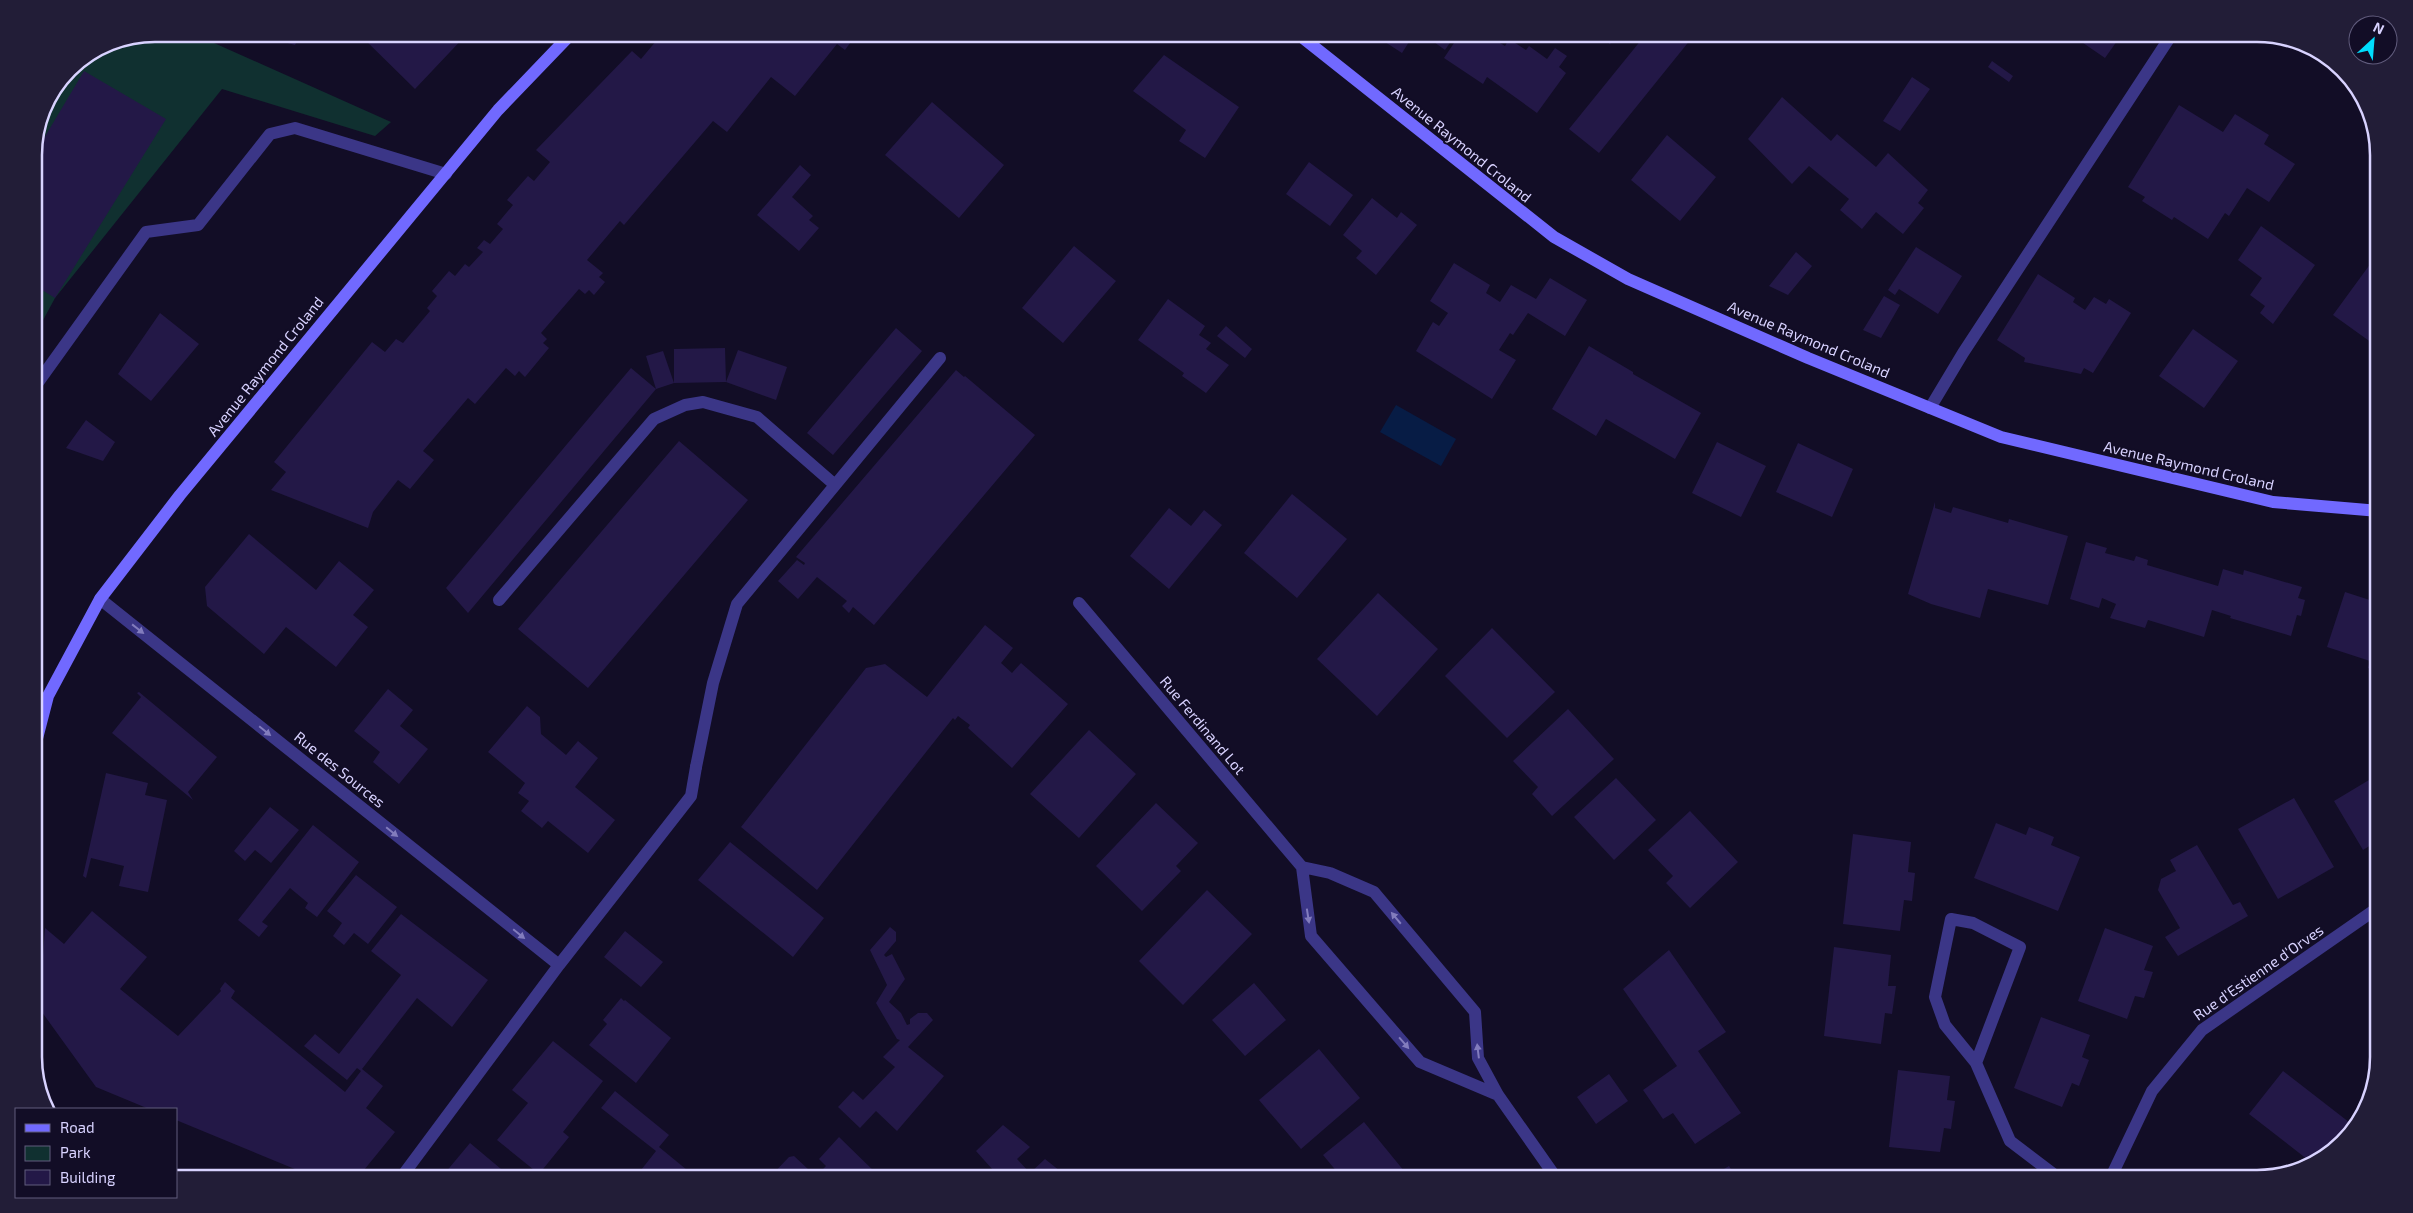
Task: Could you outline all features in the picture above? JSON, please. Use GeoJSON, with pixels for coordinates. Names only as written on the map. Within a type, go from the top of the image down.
{"type":"FeatureCollection","features":[{"type":"Feature","properties":{"kind":"main road","name":"Avenue Raymond Croland"},"geometry":{"type":"LineString","coordinates":[[1309,42],[1554,237],[1628,279],[1808,358],[2001,437],[2273,502],[2370,510]]}},
{"type":"Feature","properties":{"kind":"main road","name":"Avenue Raymond Croland"},"geometry":{"type":"LineString","coordinates":[[43,707],[100,599],[180,496],[498,110],[563,43]]}},
{"type":"Feature","properties":{"kind":"street"},"geometry":{"type":"LineString","coordinates":[[1930,408],[1963,353],[2167,42]]}},
{"type":"Feature","properties":{"kind":"street"},"geometry":{"type":"LineString","coordinates":[[43,375],[146,232],[198,225],[270,134],[295,128],[446,174]]}},
{"type":"Feature","properties":{"kind":"street"},"geometry":{"type":"LineString","coordinates":[[407,1170],[559,966],[691,796],[712,683],[737,604],[940,358]]}},
{"type":"Feature","properties":{"kind":"street"},"geometry":{"type":"LineString","coordinates":[[499,600],[654,419],[685,405],[703,402],[757,417],[835,485]]}},
{"type":"Feature","properties":{"kind":"street","name":"Rue des Sources"},"geometry":{"type":"LineString","coordinates":[[100,599],[559,966]]}},
{"type":"Feature","properties":{"kind":"street","name":"Rue Ferdinand Lot"},"geometry":{"type":"LineString","coordinates":[[1079,603],[1302,867]]}},
{"type":"Feature","properties":{"kind":"street"},"geometry":{"type":"LineString","coordinates":[[1498,1095],[1420,1062],[1311,936],[1302,867],[1330,873],[1374,892],[1476,1012],[1478,1058],[1498,1095],[1551,1170]]}},
{"type":"Feature","properties":{"kind":"street","name":"Rue d'Estienne d'Orves"},"geometry":{"type":"LineString","coordinates":[[2114,1170],[2152,1091],[2202,1030],[2370,913]]}},
{"type":"Feature","properties":{"kind":"street"},"geometry":{"type":"LineString","coordinates":[[1976,1063],[2020,946],[1973,923],[1951,919],[1935,997],[1945,1025],[1976,1063],[2010,1141],[2048,1170]]}},
{"type":"Feature","properties":{"kind":"green space"},"geometry":{"type":"Polygon","coordinates":[[[148,43],[214,43],[391,122],[375,136],[222,89],[55,298],[43,320],[43,141],[46,126],[54,105],[66,87],[81,70],[105,54],[126,46],[148,43]]]}},
{"type":"Feature","properties":{"kind":"water"},"geometry":{"type":"Polygon","coordinates":[[[1396,405],[1456,439],[1441,466],[1380,432],[1396,405]]]}},
{"type":"Feature","properties":{"kind":"building"},"geometry":{"type":"Polygon","coordinates":[[[1386,42],[1409,42],[1402,53],[1386,42]]]}},
{"type":"Feature","properties":{"kind":"building"},"geometry":{"type":"Polygon","coordinates":[[[1435,42],[1450,42],[1445,50],[1435,42]]]}},
{"type":"Feature","properties":{"kind":"building"},"geometry":{"type":"Polygon","coordinates":[[[1454,42],[1499,42],[1505,46],[1507,42],[1514,42],[1526,50],[1529,46],[1547,59],[1555,48],[1567,56],[1559,67],[1566,73],[1537,113],[1487,77],[1483,84],[1444,58],[1454,42]]]}},
{"type":"Feature","properties":{"kind":"building"},"geometry":{"type":"Polygon","coordinates":[[[1639,42],[1688,42],[1599,153],[1569,129],[1639,42]]]}},
{"type":"Feature","properties":{"kind":"building"},"geometry":{"type":"Polygon","coordinates":[[[2082,42],[2116,42],[2105,58],[2082,42]]]}},
{"type":"Feature","properties":{"kind":"building"},"geometry":{"type":"Polygon","coordinates":[[[368,43],[459,43],[415,89],[368,43]]]}},
{"type":"Feature","properties":{"kind":"building"},"geometry":{"type":"Polygon","coordinates":[[[655,43],[850,43],[845,50],[837,44],[795,96],[771,77],[727,132],[713,121],[624,225],[620,221],[587,260],[603,273],[599,277],[605,282],[594,295],[589,290],[585,294],[579,289],[541,333],[547,339],[543,343],[549,348],[525,377],[519,371],[515,376],[506,368],[475,404],[468,398],[423,451],[434,460],[410,489],[398,480],[373,512],[368,528],[271,490],[286,472],[274,462],[372,342],[385,352],[396,339],[403,343],[430,311],[427,308],[437,296],[432,291],[449,271],[455,276],[465,264],[469,267],[483,252],[477,248],[484,240],[490,244],[503,229],[497,224],[513,205],[507,200],[528,176],[534,181],[550,162],[536,150],[632,51],[641,59],[655,43]]]}},
{"type":"Feature","properties":{"kind":"building"},"geometry":{"type":"Polygon","coordinates":[[[1164,55],[1239,107],[1205,158],[1179,141],[1186,130],[1133,91],[1164,55]]]}},
{"type":"Feature","properties":{"kind":"building"},"geometry":{"type":"Polygon","coordinates":[[[1992,61],[2013,76],[2009,82],[1988,67],[1992,61]]]}},
{"type":"Feature","properties":{"kind":"building"},"geometry":{"type":"Polygon","coordinates":[[[84,71],[166,119],[55,298],[43,291],[43,139],[84,71]]]}},
{"type":"Feature","properties":{"kind":"building"},"geometry":{"type":"Polygon","coordinates":[[[1912,77],[1930,89],[1900,131],[1883,121],[1912,77]]]}},
{"type":"Feature","properties":{"kind":"building"},"geometry":{"type":"Polygon","coordinates":[[[1782,97],[1831,141],[1837,134],[1876,167],[1888,153],[1928,190],[1918,203],[1924,208],[1903,234],[1876,212],[1862,229],[1840,210],[1849,199],[1809,166],[1792,184],[1748,139],[1782,97]]]}},
{"type":"Feature","properties":{"kind":"building"},"geometry":{"type":"Polygon","coordinates":[[[932,102],[1004,165],[959,218],[885,155],[932,102]]]}},
{"type":"Feature","properties":{"kind":"building"},"geometry":{"type":"Polygon","coordinates":[[[2179,105],[2223,132],[2235,114],[2269,135],[2264,144],[2295,164],[2269,202],[2247,188],[2229,216],[2225,213],[2208,239],[2174,217],[2172,220],[2142,201],[2145,197],[2128,187],[2179,105]]]}},
{"type":"Feature","properties":{"kind":"building"},"geometry":{"type":"Polygon","coordinates":[[[1667,135],[1716,177],[1680,221],[1631,180],[1667,135]]]}},
{"type":"Feature","properties":{"kind":"building"},"geometry":{"type":"Polygon","coordinates":[[[1309,162],[1353,195],[1330,226],[1286,194],[1309,162]]]}},
{"type":"Feature","properties":{"kind":"building"},"geometry":{"type":"Polygon","coordinates":[[[800,165],[811,175],[792,197],[813,216],[809,220],[819,228],[799,251],[757,215],[800,165]]]}},
{"type":"Feature","properties":{"kind":"building"},"geometry":{"type":"Polygon","coordinates":[[[1372,198],[1397,218],[1401,212],[1417,225],[1376,275],[1356,258],[1362,251],[1343,235],[1372,198]]]}},
{"type":"Feature","properties":{"kind":"building"},"geometry":{"type":"Polygon","coordinates":[[[2261,226],[2315,265],[2273,324],[2260,313],[2265,306],[2250,295],[2262,278],[2238,260],[2261,226]]]}},
{"type":"Feature","properties":{"kind":"building"},"geometry":{"type":"Polygon","coordinates":[[[1074,246],[1116,281],[1063,343],[1022,308],[1074,246]]]}},
{"type":"Feature","properties":{"kind":"building"},"geometry":{"type":"Polygon","coordinates":[[[1916,247],[1962,276],[1938,314],[1899,289],[1895,295],[1888,290],[1916,247]]]}},
{"type":"Feature","properties":{"kind":"building"},"geometry":{"type":"Polygon","coordinates":[[[1796,252],[1812,266],[1788,295],[1769,286],[1796,252]]]}},
{"type":"Feature","properties":{"kind":"building"},"geometry":{"type":"Polygon","coordinates":[[[1454,263],[1490,285],[1486,293],[1500,302],[1511,285],[1536,299],[1550,278],[1587,300],[1565,336],[1528,313],[1513,335],[1510,333],[1499,350],[1516,360],[1492,399],[1416,351],[1433,322],[1439,326],[1448,313],[1430,301],[1454,263]]]}},
{"type":"Feature","properties":{"kind":"building"},"geometry":{"type":"Polygon","coordinates":[[[2370,264],[2370,342],[2333,315],[2370,264]]]}},
{"type":"Feature","properties":{"kind":"building"},"geometry":{"type":"Polygon","coordinates":[[[2038,274],[2075,298],[2073,302],[2085,310],[2094,297],[2106,304],[2109,299],[2131,313],[2093,373],[2084,368],[2081,374],[2024,362],[2025,358],[1997,340],[2038,274]]]}},
{"type":"Feature","properties":{"kind":"building"},"geometry":{"type":"Polygon","coordinates":[[[1884,296],[1900,305],[1881,338],[1863,330],[1884,296]]]}},
{"type":"Feature","properties":{"kind":"building"},"geometry":{"type":"Polygon","coordinates":[[[1168,299],[1205,326],[1199,335],[1211,343],[1206,349],[1229,365],[1206,393],[1182,376],[1184,373],[1138,340],[1168,299]]]}},
{"type":"Feature","properties":{"kind":"building"},"geometry":{"type":"Polygon","coordinates":[[[160,313],[199,344],[151,401],[118,374],[160,313]]]}},
{"type":"Feature","properties":{"kind":"building"},"geometry":{"type":"Polygon","coordinates":[[[1226,326],[1252,349],[1245,358],[1217,336],[1226,326]]]}},
{"type":"Feature","properties":{"kind":"building"},"geometry":{"type":"Polygon","coordinates":[[[896,328],[922,351],[833,455],[807,433],[896,328]]]}},
{"type":"Feature","properties":{"kind":"building"},"geometry":{"type":"Polygon","coordinates":[[[2193,329],[2238,361],[2204,408],[2159,376],[2193,329]]]}},
{"type":"Feature","properties":{"kind":"building"},"geometry":{"type":"Polygon","coordinates":[[[1589,346],[1701,413],[1675,459],[1606,419],[1596,436],[1552,409],[1589,346]]]}},
{"type":"Feature","properties":{"kind":"building"},"geometry":{"type":"Polygon","coordinates":[[[725,348],[726,382],[674,383],[674,349],[725,348]]]}},
{"type":"Feature","properties":{"kind":"building"},"geometry":{"type":"Polygon","coordinates":[[[738,350],[787,367],[776,400],[726,382],[738,350]]]}},
{"type":"Feature","properties":{"kind":"building"},"geometry":{"type":"Polygon","coordinates":[[[663,351],[674,383],[656,389],[646,356],[663,351]]]}},
{"type":"Feature","properties":{"kind":"building"},"geometry":{"type":"Polygon","coordinates":[[[631,368],[656,389],[468,613],[446,588],[631,368]]]}},
{"type":"Feature","properties":{"kind":"building"},"geometry":{"type":"Polygon","coordinates":[[[956,370],[1035,435],[874,625],[853,607],[849,613],[842,606],[847,601],[817,577],[798,599],[778,581],[797,560],[804,565],[805,563],[796,557],[956,370]]]}},
{"type":"Feature","properties":{"kind":"building"},"geometry":{"type":"Polygon","coordinates":[[[86,420],[115,442],[103,461],[66,448],[86,420]]]}},
{"type":"Feature","properties":{"kind":"building"},"geometry":{"type":"Polygon","coordinates":[[[679,441],[748,500],[588,688],[518,629],[679,441]]]}},
{"type":"Feature","properties":{"kind":"building"},"geometry":{"type":"Polygon","coordinates":[[[1717,442],[1766,466],[1741,517],[1692,493],[1717,442]]]}},
{"type":"Feature","properties":{"kind":"building"},"geometry":{"type":"Polygon","coordinates":[[[1798,443],[1853,469],[1832,517],[1776,492],[1798,443]]]}},
{"type":"Feature","properties":{"kind":"building"},"geometry":{"type":"Polygon","coordinates":[[[1292,494],[1347,539],[1297,598],[1244,553],[1292,494]]]}},
{"type":"Feature","properties":{"kind":"building"},"geometry":{"type":"Polygon","coordinates":[[[1935,502],[1935,508],[1951,513],[1953,507],[2008,523],[2009,519],[2068,536],[2048,605],[1988,589],[1980,618],[1931,604],[1908,594],[1935,502]]]}},
{"type":"Feature","properties":{"kind":"building"},"geometry":{"type":"Polygon","coordinates":[[[1169,508],[1191,526],[1204,510],[1222,525],[1169,589],[1130,556],[1169,508]]]}},
{"type":"Feature","properties":{"kind":"building"},"geometry":{"type":"Polygon","coordinates":[[[249,534],[316,590],[339,561],[374,590],[353,615],[368,627],[336,667],[286,627],[264,654],[207,606],[205,587],[249,534]]]}},
{"type":"Feature","properties":{"kind":"building"},"geometry":{"type":"Polygon","coordinates":[[[2086,542],[2107,548],[2105,553],[2134,561],[2136,556],[2148,560],[2147,565],[2218,586],[2223,569],[2243,575],[2244,570],[2302,587],[2298,598],[2305,600],[2301,616],[2297,615],[2291,636],[2230,618],[2231,616],[2212,610],[2204,637],[2148,620],[2145,628],[2110,618],[2116,604],[2102,598],[2099,608],[2070,599],[2086,542]]]}},
{"type":"Feature","properties":{"kind":"building"},"geometry":{"type":"Polygon","coordinates":[[[2345,592],[2370,600],[2370,661],[2327,647],[2345,592]]]}},
{"type":"Feature","properties":{"kind":"building"},"geometry":{"type":"Polygon","coordinates":[[[1378,593],[1438,649],[1377,716],[1317,659],[1378,593]]]}},
{"type":"Feature","properties":{"kind":"building"},"geometry":{"type":"Polygon","coordinates":[[[985,625],[1013,648],[1001,663],[1012,673],[1021,663],[1068,704],[1012,768],[968,728],[970,725],[958,716],[955,720],[953,718],[817,890],[741,827],[866,668],[885,664],[927,697],[985,625]]]}},
{"type":"Feature","properties":{"kind":"building"},"geometry":{"type":"Polygon","coordinates":[[[1492,628],[1555,692],[1507,738],[1445,676],[1492,628]]]}},
{"type":"Feature","properties":{"kind":"building"},"geometry":{"type":"Polygon","coordinates":[[[388,689],[413,710],[400,726],[428,749],[399,784],[373,762],[380,752],[354,731],[388,689]]]}},
{"type":"Feature","properties":{"kind":"building"},"geometry":{"type":"Polygon","coordinates":[[[139,692],[217,757],[188,792],[193,800],[112,733],[141,697],[137,693],[139,692]]]}},
{"type":"Feature","properties":{"kind":"building"},"geometry":{"type":"Polygon","coordinates":[[[527,706],[540,717],[541,734],[566,755],[578,741],[598,758],[575,787],[615,820],[588,853],[548,821],[542,828],[521,811],[529,801],[518,793],[525,783],[488,752],[527,706]]]}},
{"type":"Feature","properties":{"kind":"building"},"geometry":{"type":"Polygon","coordinates":[[[1568,709],[1614,759],[1552,816],[1532,794],[1538,787],[1513,761],[1568,709]]]}},
{"type":"Feature","properties":{"kind":"building"},"geometry":{"type":"Polygon","coordinates":[[[1089,730],[1136,774],[1079,838],[1030,794],[1089,730]]]}},
{"type":"Feature","properties":{"kind":"building"},"geometry":{"type":"Polygon","coordinates":[[[106,773],[148,783],[145,795],[167,800],[148,892],[119,886],[124,866],[91,858],[86,878],[83,876],[106,773]]]}},
{"type":"Feature","properties":{"kind":"building"},"geometry":{"type":"Polygon","coordinates":[[[1616,778],[1656,820],[1614,860],[1574,817],[1616,778]]]}},
{"type":"Feature","properties":{"kind":"building"},"geometry":{"type":"Polygon","coordinates":[[[2370,779],[2370,846],[2363,850],[2334,801],[2370,779]]]}},
{"type":"Feature","properties":{"kind":"building"},"geometry":{"type":"Polygon","coordinates":[[[2294,798],[2334,867],[2278,899],[2238,829],[2294,798]]]}},
{"type":"Feature","properties":{"kind":"building"},"geometry":{"type":"Polygon","coordinates":[[[1156,803],[1198,843],[1176,866],[1181,871],[1142,911],[1096,866],[1156,803]]]}},
{"type":"Feature","properties":{"kind":"building"},"geometry":{"type":"Polygon","coordinates":[[[270,807],[299,830],[271,863],[255,850],[245,861],[234,851],[270,807]]]}},
{"type":"Feature","properties":{"kind":"building"},"geometry":{"type":"Polygon","coordinates":[[[1690,811],[1738,862],[1690,908],[1666,883],[1673,876],[1648,850],[1690,811]]]}},
{"type":"Feature","properties":{"kind":"building"},"geometry":{"type":"Polygon","coordinates":[[[1996,823],[2026,835],[2029,827],[2042,832],[2054,837],[2051,845],[2080,857],[2058,911],[1974,878],[1996,823]]]}},
{"type":"Feature","properties":{"kind":"building"},"geometry":{"type":"Polygon","coordinates":[[[313,825],[359,862],[317,917],[305,908],[308,903],[290,888],[262,922],[268,926],[259,937],[238,920],[313,825]]]}},
{"type":"Feature","properties":{"kind":"building"},"geometry":{"type":"Polygon","coordinates":[[[1853,834],[1911,842],[1908,872],[1915,873],[1912,901],[1904,900],[1900,931],[1843,924],[1853,834]]]}},
{"type":"Feature","properties":{"kind":"building"},"geometry":{"type":"Polygon","coordinates":[[[730,842],[824,918],[793,957],[698,880],[730,842]]]}},
{"type":"Feature","properties":{"kind":"building"},"geometry":{"type":"Polygon","coordinates":[[[2197,845],[2233,905],[2240,902],[2248,916],[2178,956],[2165,937],[2180,928],[2158,890],[2161,879],[2176,871],[2170,860],[2197,845]]]}},
{"type":"Feature","properties":{"kind":"building"},"geometry":{"type":"Polygon","coordinates":[[[356,875],[397,907],[368,944],[354,933],[344,945],[333,936],[342,923],[327,911],[356,875]]]}},
{"type":"Feature","properties":{"kind":"building"},"geometry":{"type":"Polygon","coordinates":[[[1207,890],[1252,934],[1183,1005],[1139,961],[1207,890]]]}},
{"type":"Feature","properties":{"kind":"building"},"geometry":{"type":"Polygon","coordinates":[[[92,911],[147,957],[120,989],[178,1036],[221,991],[220,989],[225,982],[235,991],[231,998],[345,1092],[361,1071],[357,1068],[347,1080],[304,1046],[315,1034],[339,1054],[401,975],[371,951],[401,914],[488,980],[452,1027],[417,998],[362,1069],[383,1086],[366,1108],[395,1132],[364,1170],[297,1170],[178,1121],[178,1108],[147,1108],[96,1087],[43,1014],[45,928],[64,944],[92,911]]]}},
{"type":"Feature","properties":{"kind":"building"},"geometry":{"type":"Polygon","coordinates":[[[890,927],[896,932],[896,941],[884,955],[886,957],[892,954],[905,979],[889,1002],[901,1013],[907,1025],[910,1024],[910,1019],[918,1013],[927,1013],[933,1020],[908,1047],[944,1076],[897,1131],[876,1111],[860,1128],[838,1107],[853,1091],[863,1100],[895,1067],[883,1057],[900,1040],[897,1039],[876,1003],[887,985],[870,950],[890,927]]]}},
{"type":"Feature","properties":{"kind":"building"},"geometry":{"type":"Polygon","coordinates":[[[2105,928],[2153,946],[2144,970],[2153,972],[2144,998],[2135,996],[2127,1019],[2078,1001],[2105,928]]]}},
{"type":"Feature","properties":{"kind":"building"},"geometry":{"type":"Polygon","coordinates":[[[625,931],[663,962],[641,987],[604,957],[625,931]]]}},
{"type":"Feature","properties":{"kind":"building"},"geometry":{"type":"Polygon","coordinates":[[[1834,947],[1891,955],[1888,986],[1896,986],[1892,1014],[1885,1013],[1881,1044],[1824,1036],[1834,947]]]}},
{"type":"Feature","properties":{"kind":"building"},"geometry":{"type":"Polygon","coordinates":[[[1669,950],[1726,1032],[1698,1051],[1741,1113],[1695,1144],[1673,1113],[1663,1119],[1643,1090],[1677,1066],[1623,989],[1669,950]]]}},
{"type":"Feature","properties":{"kind":"building"},"geometry":{"type":"Polygon","coordinates":[[[1254,983],[1286,1020],[1245,1056],[1212,1020],[1254,983]]]}},
{"type":"Feature","properties":{"kind":"building"},"geometry":{"type":"Polygon","coordinates":[[[621,998],[671,1038],[636,1083],[589,1045],[607,1024],[603,1020],[621,998]]]}},
{"type":"Feature","properties":{"kind":"building"},"geometry":{"type":"Polygon","coordinates":[[[2041,1017],[2090,1035],[2082,1057],[2089,1060],[2079,1086],[2072,1083],[2062,1107],[2014,1088],[2041,1017]]]}},
{"type":"Feature","properties":{"kind":"building"},"geometry":{"type":"Polygon","coordinates":[[[553,1041],[603,1081],[563,1132],[569,1137],[542,1170],[534,1170],[497,1140],[528,1103],[512,1090],[553,1041]]]}},
{"type":"Feature","properties":{"kind":"building"},"geometry":{"type":"Polygon","coordinates":[[[1319,1049],[1360,1098],[1301,1149],[1259,1100],[1319,1049]]]}},
{"type":"Feature","properties":{"kind":"building"},"geometry":{"type":"Polygon","coordinates":[[[1898,1070],[1950,1076],[1947,1100],[1955,1101],[1951,1129],[1944,1128],[1940,1152],[1889,1147],[1898,1070]]]}},
{"type":"Feature","properties":{"kind":"building"},"geometry":{"type":"Polygon","coordinates":[[[2283,1071],[2349,1122],[2332,1143],[2307,1159],[2249,1114],[2283,1071]]]}},
{"type":"Feature","properties":{"kind":"building"},"geometry":{"type":"Polygon","coordinates":[[[1609,1074],[1628,1101],[1596,1124],[1577,1097],[1609,1074]]]}},
{"type":"Feature","properties":{"kind":"building"},"geometry":{"type":"Polygon","coordinates":[[[615,1091],[669,1135],[659,1147],[687,1170],[641,1170],[656,1151],[601,1108],[615,1091]]]}},
{"type":"Feature","properties":{"kind":"building"},"geometry":{"type":"Polygon","coordinates":[[[1364,1122],[1403,1170],[1336,1170],[1323,1155],[1364,1122]]]}},
{"type":"Feature","properties":{"kind":"building"},"geometry":{"type":"Polygon","coordinates":[[[1003,1125],[1030,1147],[1017,1159],[1027,1170],[993,1170],[976,1151],[1003,1125]]]}},
{"type":"Feature","properties":{"kind":"building"},"geometry":{"type":"Polygon","coordinates":[[[839,1137],[873,1170],[822,1170],[826,1166],[819,1159],[839,1137]]]}},
{"type":"Feature","properties":{"kind":"building"},"geometry":{"type":"Polygon","coordinates":[[[470,1143],[502,1170],[448,1170],[470,1143]]]}},
{"type":"Feature","properties":{"kind":"building"},"geometry":{"type":"Polygon","coordinates":[[[794,1156],[809,1170],[777,1170],[789,1157],[794,1156]]]}},
{"type":"Feature","properties":{"kind":"building"},"geometry":{"type":"Polygon","coordinates":[[[1045,1159],[1059,1170],[1033,1170],[1045,1159]]]}},
{"type":"Feature","properties":{"kind":"building"},"geometry":{"type":"Polygon","coordinates":[[[1729,1166],[1731,1170],[1722,1170],[1729,1166]]]}}]}
